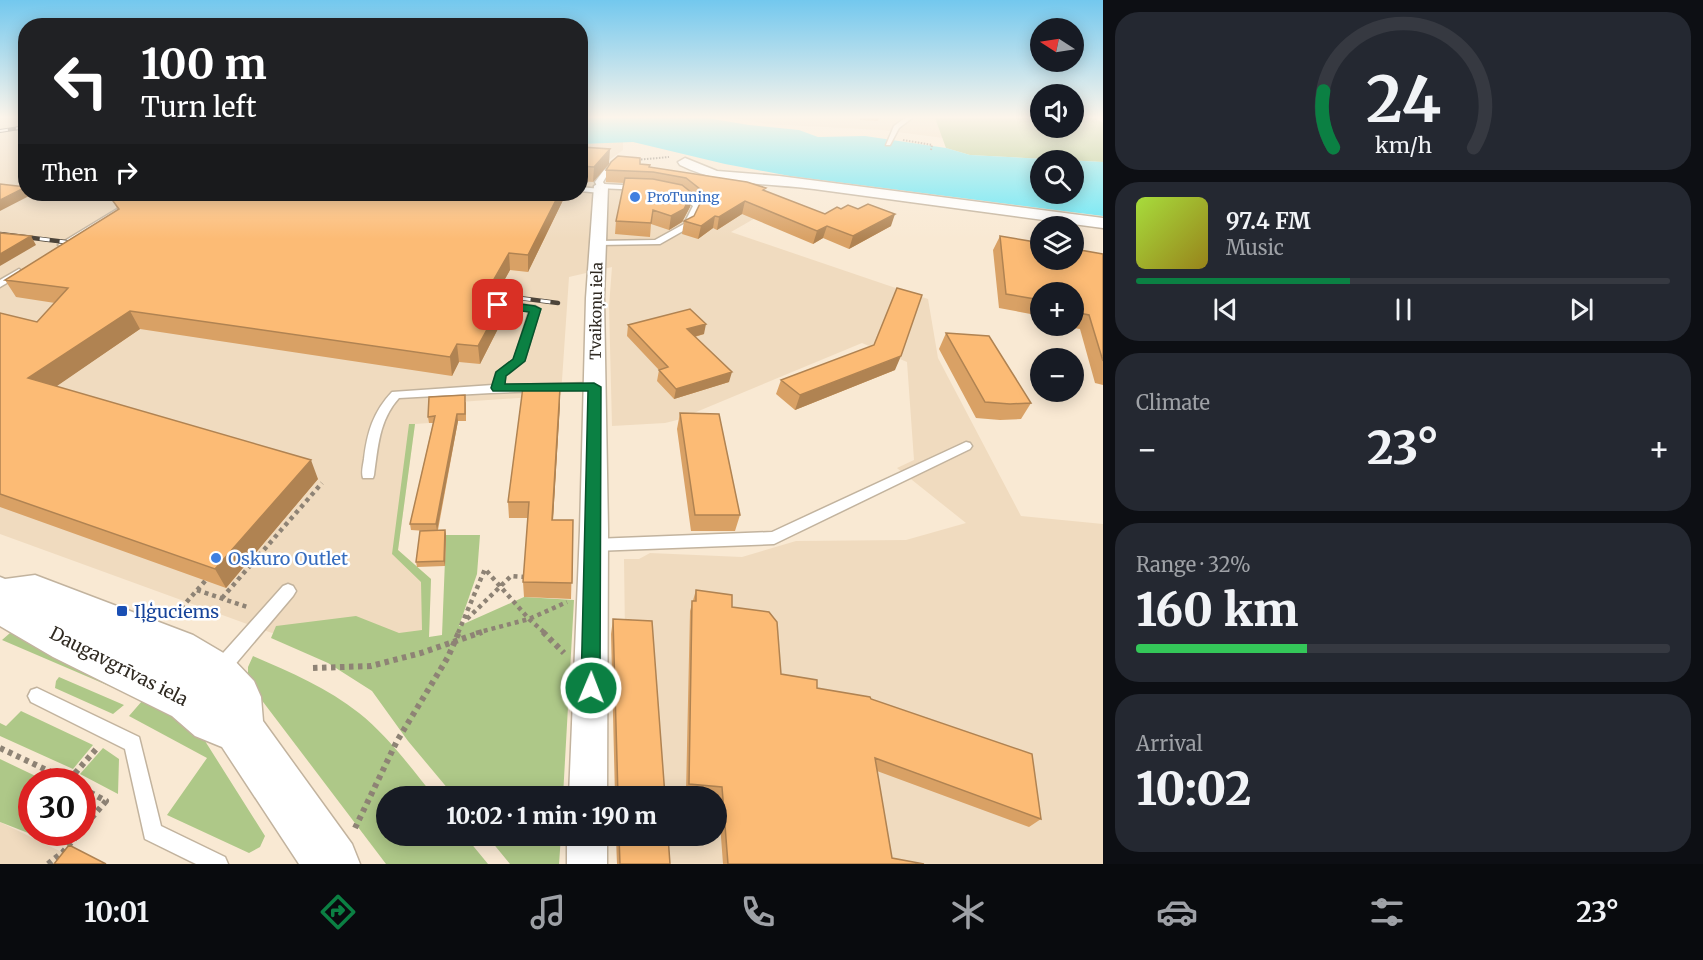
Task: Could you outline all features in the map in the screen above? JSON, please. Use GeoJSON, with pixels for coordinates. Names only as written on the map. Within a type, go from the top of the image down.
{"type":"FeatureCollection","features":[{"type":"Feature","properties":{"kind":"main road","name":"Daugavgrīvas iela"},"geometry":{"type":"LineString","coordinates":[[35,593],[177,650],[216,673],[237,697],[239,729],[212,719],[189,700],[174,692],[69,643],[14,612],[2,596],[35,593]]}},
{"type":"Feature","properties":{"kind":"main road"},"geometry":{"type":"LineString","coordinates":[[239,729],[342,849]]}},
{"type":"Feature","properties":{"kind":"street"},"geometry":{"type":"LineString","coordinates":[[685,162],[716,175],[779,180],[1103,224]]}},
{"type":"Feature","properties":{"kind":"street","name":"Tvaikoņu iela"},"geometry":{"type":"LineString","coordinates":[[588,786],[594,545],[595,298],[599,184]]}},
{"type":"Feature","properties":{"kind":"street"},"geometry":{"type":"LineString","coordinates":[[587,846],[587,864]]}},
{"type":"Feature","properties":{"kind":"lane"},"geometry":{"type":"LineString","coordinates":[[599,184],[652,188]]}},
{"type":"Feature","properties":{"kind":"lane"},"geometry":{"type":"LineString","coordinates":[[598,243],[657,242],[687,225],[697,206],[683,194],[673,192]]}},
{"type":"Feature","properties":{"kind":"lane"},"geometry":{"type":"LineString","coordinates":[[57,248],[134,201]]}},
{"type":"Feature","properties":{"kind":"lane"},"geometry":{"type":"LineString","coordinates":[[0,284],[28,266]]}},
{"type":"Feature","properties":{"kind":"lane"},"geometry":{"type":"LineString","coordinates":[[498,305],[535,309],[519,361],[500,375],[498,388]]}},
{"type":"Feature","properties":{"kind":"lane"},"geometry":{"type":"LineString","coordinates":[[368,475],[375,425],[384,405],[396,395],[498,388],[594,387]]}},
{"type":"Feature","properties":{"kind":"lane"},"geometry":{"type":"LineString","coordinates":[[594,545],[774,538],[966,446]]}},
{"type":"Feature","properties":{"kind":"lane"},"geometry":{"type":"LineString","coordinates":[[216,673],[288,591]]}},
{"type":"Feature","properties":{"kind":"lane"},"geometry":{"type":"LineString","coordinates":[[37,696],[134,743],[152,832],[218,864]]}},
{"type":"Feature","properties":{"kind":"path"},"geometry":{"type":"LineString","coordinates":[[599,184],[631,161],[652,158]]}},
{"type":"Feature","properties":{"kind":"path"},"geometry":{"type":"LineString","coordinates":[[668,158],[685,162]]}},
{"type":"Feature","properties":{"kind":"path"},"geometry":{"type":"LineString","coordinates":[[222,598],[322,483]]}},
{"type":"Feature","properties":{"kind":"path"},"geometry":{"type":"LineString","coordinates":[[342,849],[397,741],[457,639],[485,569],[529,619],[554,640],[566,656]]}},
{"type":"Feature","properties":{"kind":"path"},"geometry":{"type":"LineString","coordinates":[[464,622],[511,576],[525,577]]}},
{"type":"Feature","properties":{"kind":"path"},"geometry":{"type":"LineString","coordinates":[[176,614],[206,580]]}},
{"type":"Feature","properties":{"kind":"path"},"geometry":{"type":"LineString","coordinates":[[197,590],[269,614]]}},
{"type":"Feature","properties":{"kind":"path"},"geometry":{"type":"LineString","coordinates":[[314,668],[371,666],[529,619],[563,603],[576,600]]}},
{"type":"Feature","properties":{"kind":"path"},"geometry":{"type":"LineString","coordinates":[[0,748],[42,768]]}},
{"type":"Feature","properties":{"kind":"path"},"geometry":{"type":"LineString","coordinates":[[96,796],[106,801],[96,813]]}},
{"type":"Feature","properties":{"kind":"path"},"geometry":{"type":"LineString","coordinates":[[48,864],[68,846]]}},
{"type":"Feature","properties":{"kind":"shaded area"},"geometry":{"type":"Polygon","coordinates":[[[0,158],[18,158],[18,201],[588,201],[588,158],[611,158],[605,163],[785,201],[731,232],[928,299],[938,358],[1021,516],[1103,524],[1103,864],[617,864],[616,846],[727,846],[727,786],[616,786],[625,634],[624,559],[639,559],[650,553],[742,557],[796,541],[906,540],[966,523],[897,468],[914,460],[907,362],[862,343],[677,420],[665,423],[612,426],[609,306],[612,267],[569,277],[561,395],[430,404],[429,423],[415,424],[398,550],[431,579],[429,638],[402,642],[349,622],[272,633],[0,534],[0,158]]]}},
{"type":"Feature","properties":{"kind":"shaded area"},"geometry":{"type":"Polygon","coordinates":[[[0,822],[18,831],[18,846],[49,846],[74,858],[69,864],[0,864],[0,822]]]}},
{"type":"Feature","properties":{"kind":"green space"},"geometry":{"type":"Polygon","coordinates":[[[1084,158],[1103,158],[1103,162],[1084,161],[1084,158]]]}},
{"type":"Feature","properties":{"kind":"green space"},"geometry":{"type":"Polygon","coordinates":[[[409,424],[415,424],[398,550],[431,579],[429,637],[442,635],[446,535],[480,535],[477,574],[459,626],[524,597],[574,600],[564,786],[446,786],[408,741],[372,691],[328,663],[271,638],[276,626],[356,616],[399,633],[422,630],[421,582],[392,554],[409,424]]]}},
{"type":"Feature","properties":{"kind":"green space"},"geometry":{"type":"Polygon","coordinates":[[[10,633],[134,686],[128,694],[2,640],[10,633]]]}},
{"type":"Feature","properties":{"kind":"green space"},"geometry":{"type":"Polygon","coordinates":[[[253,656],[295,674],[347,704],[370,722],[426,786],[376,786],[376,846],[473,846],[488,864],[386,864],[248,682],[248,667],[253,656]]]}},
{"type":"Feature","properties":{"kind":"green space"},"geometry":{"type":"Polygon","coordinates":[[[59,677],[124,705],[113,714],[55,688],[59,677]]]}},
{"type":"Feature","properties":{"kind":"green space"},"geometry":{"type":"Polygon","coordinates":[[[149,693],[188,714],[265,836],[260,847],[249,853],[167,815],[207,758],[129,716],[149,693]]]}},
{"type":"Feature","properties":{"kind":"green space"},"geometry":{"type":"Polygon","coordinates":[[[21,711],[93,745],[74,768],[71,768],[0,736],[0,723],[6,726],[21,711]]]}},
{"type":"Feature","properties":{"kind":"green space"},"geometry":{"type":"Polygon","coordinates":[[[103,748],[119,759],[118,794],[96,782],[96,768],[85,768],[103,748]]]}},
{"type":"Feature","properties":{"kind":"green space"},"geometry":{"type":"Polygon","coordinates":[[[0,759],[19,768],[18,829],[0,822],[0,759]]]}},
{"type":"Feature","properties":{"kind":"green space"},"geometry":{"type":"Polygon","coordinates":[[[495,846],[560,846],[559,864],[510,864],[495,846]]]}},
{"type":"Feature","properties":{"kind":"water"},"geometry":{"type":"Polygon","coordinates":[[[701,158],[1030,158],[1030,204],[1084,204],[1084,161],[1103,162],[1103,216],[790,176],[701,158]]]}},
{"type":"Feature","properties":{"kind":"building"},"geometry":{"type":"Polygon","coordinates":[[[588,158],[602,158],[594,167],[588,167],[588,158]]]}},
{"type":"Feature","properties":{"kind":"building"},"geometry":{"type":"Polygon","coordinates":[[[615,158],[640,158],[640,164],[650,165],[649,167],[747,182],[825,214],[837,207],[841,209],[848,205],[858,209],[868,204],[895,214],[853,236],[827,226],[817,231],[745,201],[701,226],[684,221],[694,216],[705,193],[686,178],[653,172],[606,170],[615,158]]]}},
{"type":"Feature","properties":{"kind":"building"},"geometry":{"type":"Polygon","coordinates":[[[625,178],[653,179],[682,185],[692,193],[684,209],[671,216],[653,210],[651,223],[616,221],[625,178]]]}},
{"type":"Feature","properties":{"kind":"building"},"geometry":{"type":"Polygon","coordinates":[[[0,184],[18,186],[18,191],[0,200],[0,184]]]}},
{"type":"Feature","properties":{"kind":"building"},"geometry":{"type":"Polygon","coordinates":[[[113,201],[555,201],[528,255],[509,253],[485,295],[504,298],[478,346],[457,344],[450,357],[130,311],[28,378],[311,460],[215,569],[0,494],[0,313],[37,322],[68,288],[5,280],[119,209],[113,201]]]}},
{"type":"Feature","properties":{"kind":"building"},"geometry":{"type":"Polygon","coordinates":[[[0,233],[31,236],[0,254],[0,233]]]}},
{"type":"Feature","properties":{"kind":"building"},"geometry":{"type":"Polygon","coordinates":[[[1000,236],[1030,241],[1030,270],[1084,270],[1084,251],[1103,254],[1103,361],[1089,315],[1084,314],[1084,282],[1030,282],[1030,298],[1006,294],[1000,236]]]}},
{"type":"Feature","properties":{"kind":"building"},"geometry":{"type":"Polygon","coordinates":[[[897,288],[922,295],[901,356],[800,395],[781,380],[874,345],[897,288]]]}},
{"type":"Feature","properties":{"kind":"building"},"geometry":{"type":"Polygon","coordinates":[[[690,309],[706,324],[687,329],[732,372],[676,389],[659,370],[668,367],[628,325],[690,309]]]}},
{"type":"Feature","properties":{"kind":"building"},"geometry":{"type":"Polygon","coordinates":[[[946,333],[989,336],[1031,403],[985,402],[946,333]]]}},
{"type":"Feature","properties":{"kind":"building"},"geometry":{"type":"Polygon","coordinates":[[[523,387],[560,388],[552,520],[573,520],[572,583],[523,582],[529,502],[508,502],[523,387]]]}},
{"type":"Feature","properties":{"kind":"building"},"geometry":{"type":"Polygon","coordinates":[[[465,395],[465,414],[457,414],[436,524],[410,524],[435,416],[428,417],[429,397],[465,395]]]}},
{"type":"Feature","properties":{"kind":"building"},"geometry":{"type":"Polygon","coordinates":[[[680,413],[719,414],[740,515],[695,515],[680,413]]]}},
{"type":"Feature","properties":{"kind":"building"},"geometry":{"type":"Polygon","coordinates":[[[445,530],[444,561],[416,562],[420,531],[445,530]]]}},
{"type":"Feature","properties":{"kind":"building"},"geometry":{"type":"Polygon","coordinates":[[[696,590],[732,595],[732,607],[769,612],[777,622],[781,674],[817,680],[817,688],[870,697],[1032,754],[1041,819],[875,758],[892,858],[924,864],[728,864],[727,786],[689,784],[692,601],[696,601],[696,590]]]}},
{"type":"Feature","properties":{"kind":"building"},"geometry":{"type":"Polygon","coordinates":[[[613,619],[652,621],[664,786],[618,786],[613,619]]]}},
{"type":"Feature","properties":{"kind":"building"},"geometry":{"type":"Polygon","coordinates":[[[68,846],[71,846],[106,864],[54,864],[68,846]]]}},
{"type":"Feature","properties":{"kind":"building"},"geometry":{"type":"Polygon","coordinates":[[[619,846],[669,846],[670,864],[620,864],[619,846]]]}},
{"type":"Feature","properties":{"kind":"railway"},"geometry":{"type":"LineString","coordinates":[[0,234],[82,244]]}},
{"type":"Feature","properties":{"kind":"railway"},"geometry":{"type":"LineString","coordinates":[[481,293],[558,303]]}},
{"type":"Feature","properties":{"kind":"place","name":"ProTuning"},"geometry":{"type":"Point","coordinates":[635,197]}},
{"type":"Feature","properties":{"kind":"place","name":"Oskuro Outlet"},"geometry":{"type":"Point","coordinates":[216,558]}},
{"type":"Feature","properties":{"kind":"place","name":"Iļģuciems"},"geometry":{"type":"Point","coordinates":[122,611]}},
{"type":"Feature","properties":{"kind":"route"},"geometry":{"type":"LineString","coordinates":[[498,305],[535,309],[519,361],[500,375],[498,388],[594,387],[591,688]]}}]}
